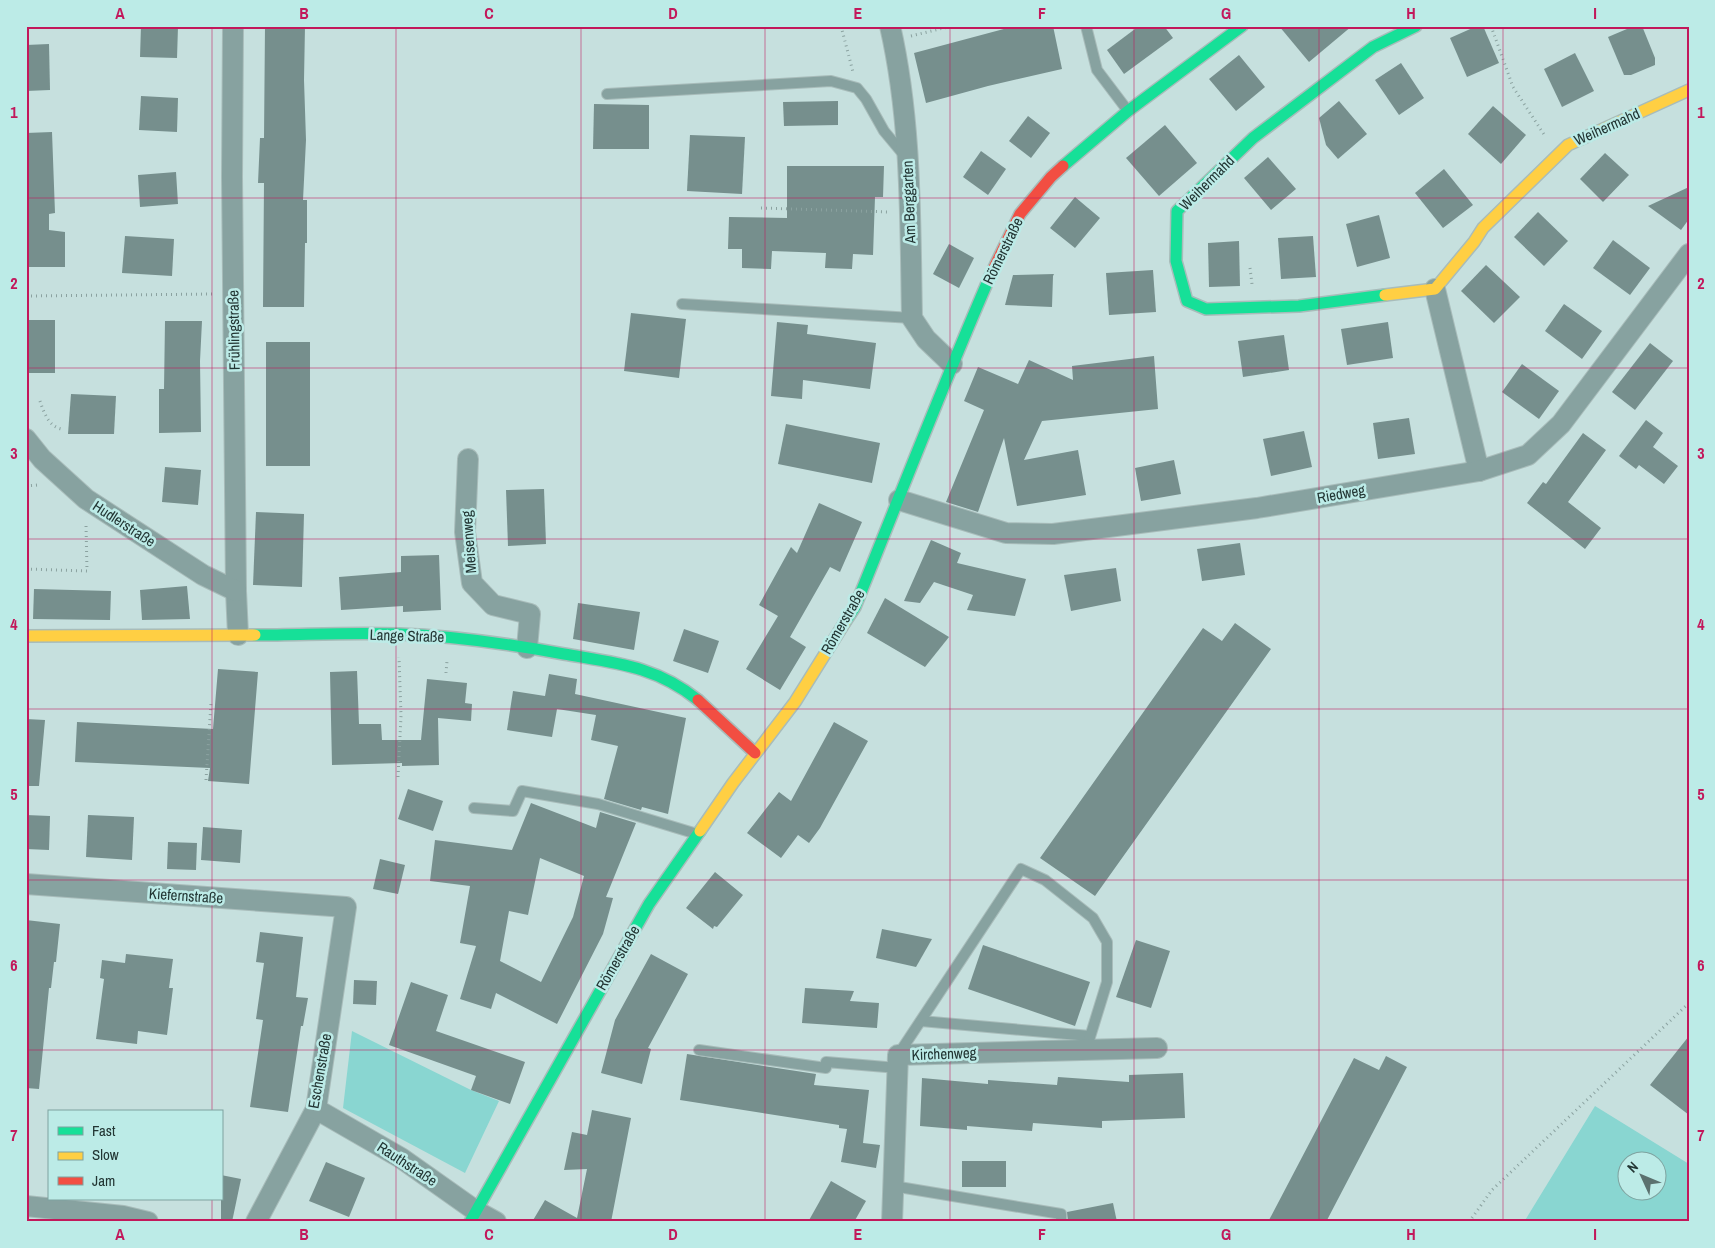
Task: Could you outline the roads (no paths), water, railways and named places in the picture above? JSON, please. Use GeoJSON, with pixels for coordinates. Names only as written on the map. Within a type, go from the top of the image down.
{"type":"FeatureCollection","features":[{"type":"Feature","properties":{"kind":"street","name":"Frühlingstraße"},"geometry":{"type":"LineString","coordinates":[[233,26],[233,294],[238,634]]}},
{"type":"Feature","properties":{"kind":"street","name":"Römerstraße"},"geometry":{"type":"LineString","coordinates":[[473,1216],[633,932],[697,834],[795,702],[855,607],[938,404],[952,364],[999,254],[1020,214],[1051,177],[1085,146],[1128,111],[1242,26]]}},
{"type":"Feature","properties":{"kind":"street","name":"Weihermahd"},"geometry":{"type":"LineString","coordinates":[[1416,26],[1373,47],[1253,138],[1177,211],[1176,261],[1187,301],[1206,309],[1298,306],[1435,289],[1474,242],[1483,228],[1568,145],[1689,90]]}},
{"type":"Feature","properties":{"kind":"street","name":"Am Berggarten"},"geometry":{"type":"LineString","coordinates":[[891,33],[904,101],[908,159],[912,318]]}},
{"type":"Feature","properties":{"kind":"street","name":"Riedweg"},"geometry":{"type":"LineString","coordinates":[[899,500],[1006,533],[1053,534],[1257,508],[1479,470],[1528,455],[1561,424],[1689,254]]}},
{"type":"Feature","properties":{"kind":"street"},"geometry":{"type":"LineString","coordinates":[[1435,289],[1479,470]]}},
{"type":"Feature","properties":{"kind":"street"},"geometry":{"type":"LineString","coordinates":[[912,318],[926,339],[952,364]]}},
{"type":"Feature","properties":{"kind":"street","name":"Hudlerstraße"},"geometry":{"type":"LineString","coordinates":[[26,440],[42,459],[86,499],[203,575],[236,591]]}},
{"type":"Feature","properties":{"kind":"street","name":"Meisenweg"},"geometry":{"type":"LineString","coordinates":[[468,458],[465,532],[472,583],[493,605],[530,614],[527,648]]}},
{"type":"Feature","properties":{"kind":"street","name":"Lange Straße"},"geometry":{"type":"LineString","coordinates":[[26,636],[398,634],[527,648],[614,663],[649,671],[666,678],[695,696],[755,754]]}},
{"type":"Feature","properties":{"kind":"street","name":"Kiefernstraße"},"geometry":{"type":"LineString","coordinates":[[26,884],[346,906]]}},
{"type":"Feature","properties":{"kind":"street","name":"Eschenstraße"},"geometry":{"type":"LineString","coordinates":[[256,1222],[316,1109],[346,906]]}},
{"type":"Feature","properties":{"kind":"street","name":"Kirchenweg"},"geometry":{"type":"LineString","coordinates":[[892,1222],[898,1061],[1088,1043],[1157,1048]]}},
{"type":"Feature","properties":{"kind":"street","name":"Rauthstraße"},"geometry":{"type":"LineString","coordinates":[[316,1109],[401,1158],[473,1216],[496,1222]]}},
{"type":"Feature","properties":{"kind":"street"},"geometry":{"type":"LineString","coordinates":[[26,1206],[123,1216],[148,1222]]}},
{"type":"Feature","properties":{"kind":"lane"},"geometry":{"type":"LineString","coordinates":[[1086,26],[1097,70],[1128,111]]}},
{"type":"Feature","properties":{"kind":"lane"},"geometry":{"type":"LineString","coordinates":[[607,94],[831,81],[857,88],[866,99],[884,131],[908,159]]}},
{"type":"Feature","properties":{"kind":"lane"},"geometry":{"type":"LineString","coordinates":[[682,304],[912,318]]}},
{"type":"Feature","properties":{"kind":"lane"},"geometry":{"type":"LineString","coordinates":[[474,808],[513,811],[522,791],[598,804],[697,834]]}},
{"type":"Feature","properties":{"kind":"lane"},"geometry":{"type":"LineString","coordinates":[[699,1050],[826,1068],[826,1062],[898,1061],[921,1021],[1021,869],[1045,880],[1093,918],[1107,942],[1107,982],[1088,1043],[921,1021]]}},
{"type":"Feature","properties":{"kind":"lane"},"geometry":{"type":"LineString","coordinates":[[894,1186],[1061,1214],[1061,1222]]}}]}
